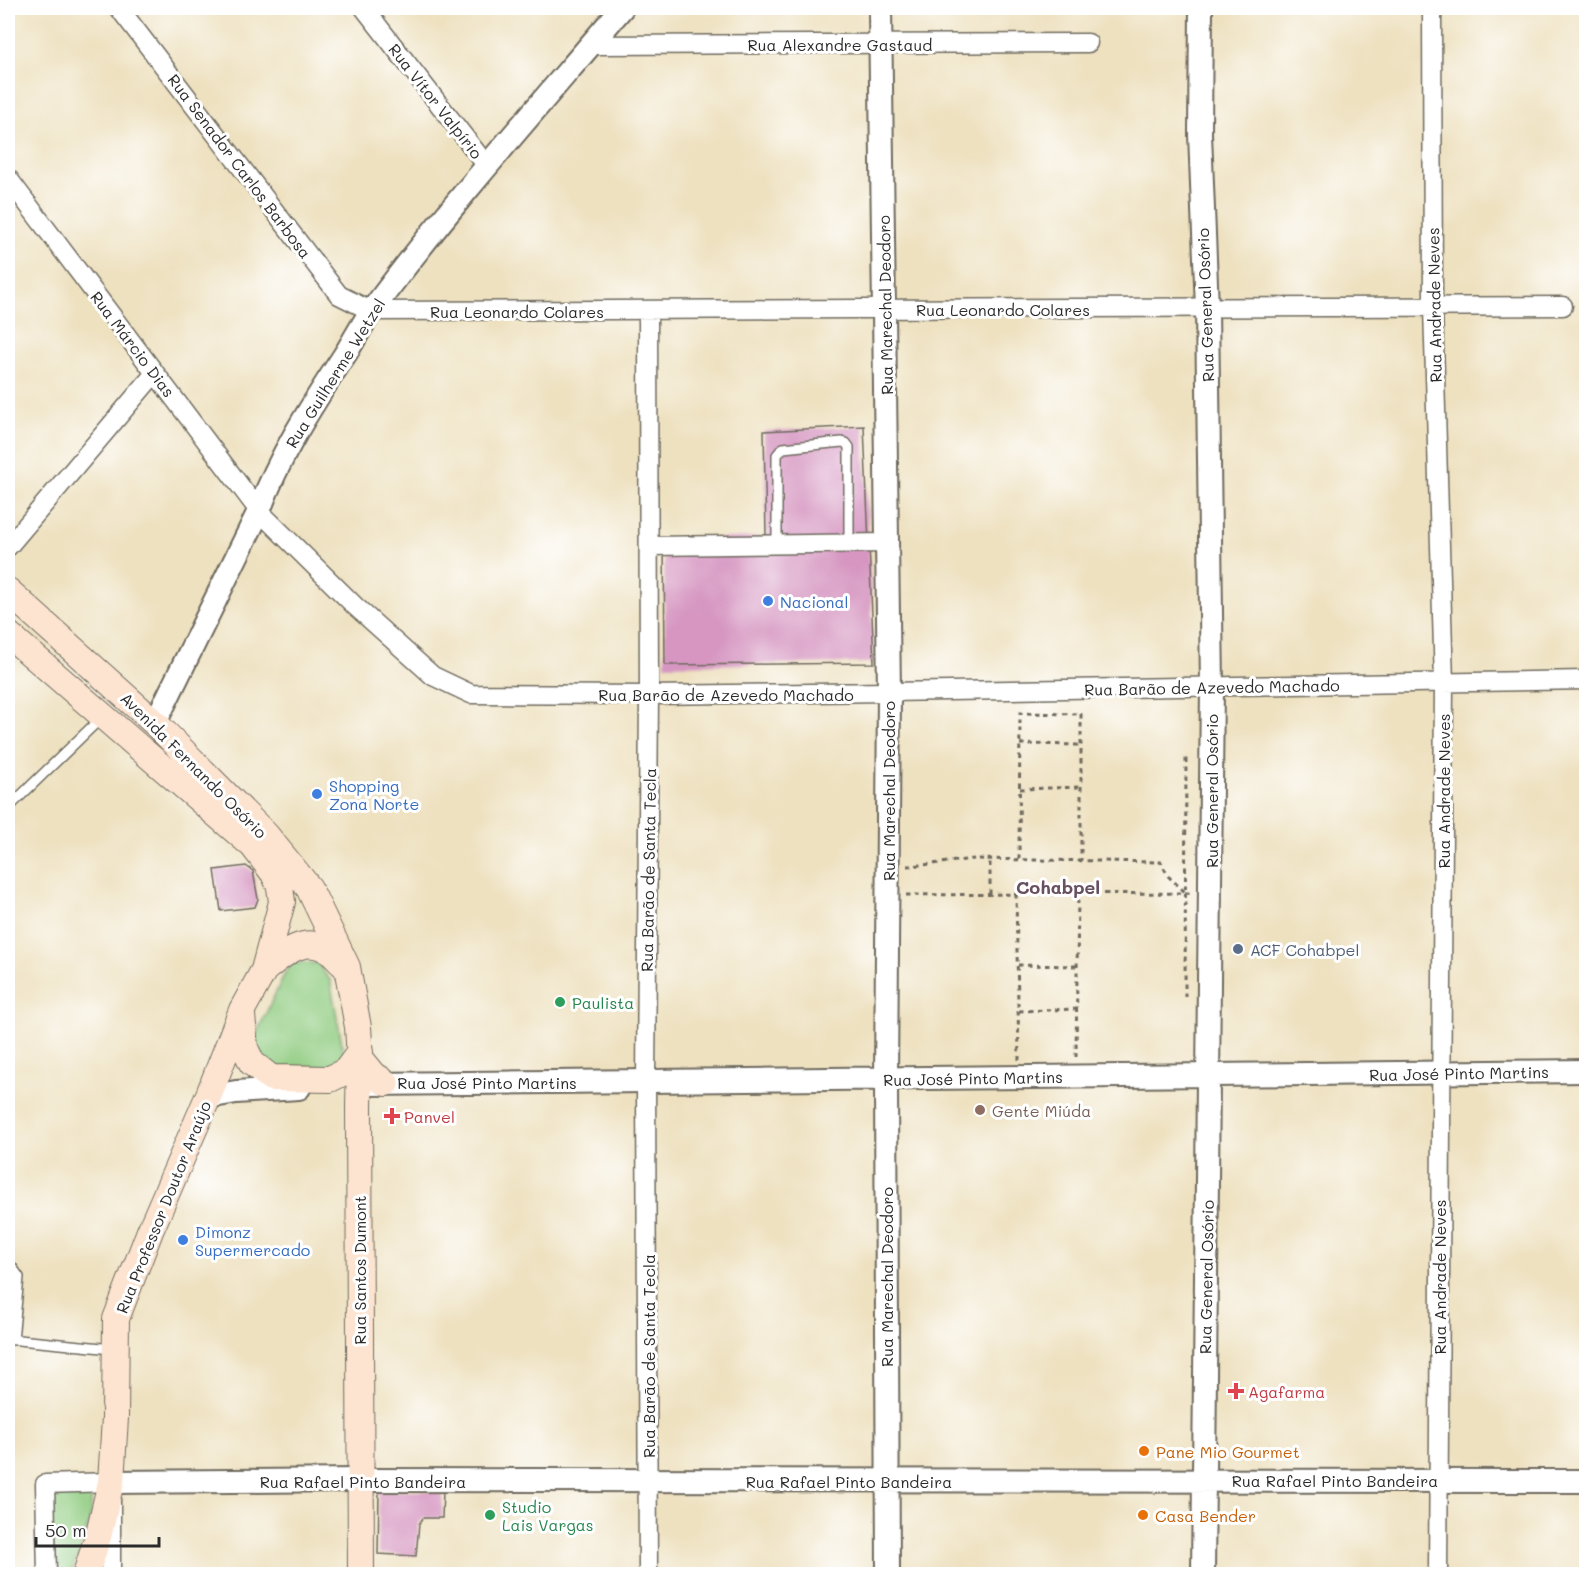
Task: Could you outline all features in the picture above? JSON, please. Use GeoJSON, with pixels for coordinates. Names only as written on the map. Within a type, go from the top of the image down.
{"type":"FeatureCollection","features":[{"type":"Feature","properties":{"kind":"main road","name":"Avenida Fernando Osório"},"geometry":{"type":"LineString","coordinates":[[8,591],[155,723],[266,835],[309,888],[346,967]]}},
{"type":"Feature","properties":{"kind":"main road","name":"Avenida Fernando Osório"},"geometry":{"type":"LineString","coordinates":[[8,634],[253,846],[275,875],[280,886],[282,902],[264,969],[242,1010]]}},
{"type":"Feature","properties":{"kind":"main road"},"geometry":{"type":"LineString","coordinates":[[264,969],[287,952],[308,944],[326,949],[346,967]]}},
{"type":"Feature","properties":{"kind":"main road","name":"Rua Santos Dumont"},"geometry":{"type":"LineString","coordinates":[[346,967],[358,1027],[360,1055],[361,1575]]}},
{"type":"Feature","properties":{"kind":"main road"},"geometry":{"type":"LineString","coordinates":[[242,1010],[245,1048],[252,1063],[271,1078],[330,1079],[346,1071],[360,1055],[374,1075],[386,1083]]}},
{"type":"Feature","properties":{"kind":"main road","name":"Rua Professor Doutor Araújo"},"geometry":{"type":"LineString","coordinates":[[86,1575],[111,1482],[116,1319],[242,1010]]}},
{"type":"Feature","properties":{"kind":"street","name":"Rua Senador Carlos Barbosa"},"geometry":{"type":"LineString","coordinates":[[119,8],[339,295],[371,312]]}},
{"type":"Feature","properties":{"kind":"street","name":"Rua Vítor Valpírio"},"geometry":{"type":"LineString","coordinates":[[364,8],[487,166]]}},
{"type":"Feature","properties":{"kind":"street","name":"Rua Marechal Deodoro"},"geometry":{"type":"LineString","coordinates":[[880,8],[889,692],[886,1079],[888,1575]]}},
{"type":"Feature","properties":{"kind":"street","name":"Rua General Osório"},"geometry":{"type":"LineString","coordinates":[[1201,8],[1200,134],[1207,308],[1212,687],[1203,1575]]}},
{"type":"Feature","properties":{"kind":"street","name":"Rua Andrade Neves"},"geometry":{"type":"LineString","coordinates":[[1432,8],[1433,307],[1444,683],[1438,1575]]}},
{"type":"Feature","properties":{"kind":"street","name":"Rua Guilherme Wetzel"},"geometry":{"type":"LineString","coordinates":[[155,723],[259,511],[270,479],[306,415],[371,312],[487,166],[591,45],[614,11]]}},
{"type":"Feature","properties":{"kind":"street","name":"Rua Alexandre Gastaud"},"geometry":{"type":"LineString","coordinates":[[591,45],[1088,43]]}},
{"type":"Feature","properties":{"kind":"street","name":"Rua Márcio Dias"},"geometry":{"type":"LineString","coordinates":[[8,178],[259,511]]}},
{"type":"Feature","properties":{"kind":"street","name":"Rua Leonardo Colares"},"geometry":{"type":"LineString","coordinates":[[371,312],[1563,306]]}},
{"type":"Feature","properties":{"kind":"street","name":"Rua Barão de Santa Tecla"},"geometry":{"type":"LineString","coordinates":[[648,310],[649,695],[646,1081],[648,1575]]}},
{"type":"Feature","properties":{"kind":"street"},"geometry":{"type":"LineString","coordinates":[[8,548],[155,373]]}},
{"type":"Feature","properties":{"kind":"street","name":"Rua Barão de Azevedo Machado"},"geometry":{"type":"LineString","coordinates":[[259,511],[355,606],[433,676],[471,694],[649,695],[889,692],[1587,680]]}},
{"type":"Feature","properties":{"kind":"street"},"geometry":{"type":"LineString","coordinates":[[649,546],[887,543]]}},
{"type":"Feature","properties":{"kind":"street","name":"Rua José Pinto Martins"},"geometry":{"type":"LineString","coordinates":[[208,1097],[236,1092],[386,1083],[1587,1071]]}},
{"type":"Feature","properties":{"kind":"street","name":"Rua Rafael Pinto Bandeira"},"geometry":{"type":"LineString","coordinates":[[111,1482],[360,1480],[1587,1481]]}},
{"type":"Feature","properties":{"kind":"street"},"geometry":{"type":"LineString","coordinates":[[48,1575],[45,1484],[111,1482]]}},
{"type":"Feature","properties":{"kind":"street","name":"Rua Professor Doutor Araújo"},"geometry":{"type":"LineString","coordinates":[[111,1482],[111,1575]]}},
{"type":"Feature","properties":{"kind":"lane"},"geometry":{"type":"LineString","coordinates":[[777,545],[777,454],[783,448],[842,442],[849,447],[849,544]]}},
{"type":"Feature","properties":{"kind":"lane"},"geometry":{"type":"LineString","coordinates":[[8,808],[102,717]]}},
{"type":"Feature","properties":{"kind":"lane"},"geometry":{"type":"LineString","coordinates":[[8,1264],[19,1277],[10,1339],[116,1349]]}},
{"type":"Feature","properties":{"kind":"path"},"geometry":{"type":"LineString","coordinates":[[1019,860],[1020,713],[1081,714],[1081,860]]}},
{"type":"Feature","properties":{"kind":"path"},"geometry":{"type":"LineString","coordinates":[[1020,744],[1081,745]]}},
{"type":"Feature","properties":{"kind":"path"},"geometry":{"type":"LineString","coordinates":[[1185,997],[1186,755]]}},
{"type":"Feature","properties":{"kind":"path"},"geometry":{"type":"LineString","coordinates":[[1020,789],[1081,787]]}},
{"type":"Feature","properties":{"kind":"path"},"geometry":{"type":"LineString","coordinates":[[904,866],[990,859],[1161,862],[1168,876],[1186,893]]}},
{"type":"Feature","properties":{"kind":"path"},"geometry":{"type":"LineString","coordinates":[[990,859],[990,894]]}},
{"type":"Feature","properties":{"kind":"path"},"geometry":{"type":"LineString","coordinates":[[903,895],[1186,893]]}},
{"type":"Feature","properties":{"kind":"path"},"geometry":{"type":"LineString","coordinates":[[1016,894],[1020,1061]]}},
{"type":"Feature","properties":{"kind":"path"},"geometry":{"type":"LineString","coordinates":[[1076,1061],[1078,894]]}},
{"type":"Feature","properties":{"kind":"path"},"geometry":{"type":"LineString","coordinates":[[1018,965],[1077,966]]}},
{"type":"Feature","properties":{"kind":"path"},"geometry":{"type":"LineString","coordinates":[[1019,1011],[1077,1009]]}},
{"type":"Feature","properties":{"kind":"green space"},"geometry":{"type":"Polygon","coordinates":[[[294,963],[317,963],[330,980],[344,1054],[332,1067],[267,1068],[252,1043],[286,971],[294,963]]]}},
{"type":"Feature","properties":{"kind":"green space"},"geometry":{"type":"Polygon","coordinates":[[[92,1490],[90,1521],[71,1574],[53,1574],[50,1492],[92,1490]]]}},
{"type":"Feature","properties":{"kind":"building","name":"Nacional"},"geometry":{"type":"Polygon","coordinates":[[[864,426],[874,663],[665,665],[664,540],[766,537],[764,431],[864,426]]]}},
{"type":"Feature","properties":{"kind":"building"},"geometry":{"type":"Polygon","coordinates":[[[246,866],[253,871],[258,899],[255,907],[221,911],[215,870],[246,866]]]}},
{"type":"Feature","properties":{"kind":"building"},"geometry":{"type":"Polygon","coordinates":[[[379,1491],[443,1491],[442,1518],[423,1518],[419,1524],[416,1556],[378,1554],[379,1491]]]}},
{"type":"Feature","properties":{"kind":"place","name":"Nacional"},"geometry":{"type":"Point","coordinates":[768,601]}},
{"type":"Feature","properties":{"kind":"place","name":"Shopping Zona Norte"},"geometry":{"type":"Point","coordinates":[317,794]}},
{"type":"Feature","properties":{"kind":"place","name":"ACF Cohabpel"},"geometry":{"type":"Point","coordinates":[1238,949]}},
{"type":"Feature","properties":{"kind":"place","name":"Paulista"},"geometry":{"type":"Point","coordinates":[560,1002]}},
{"type":"Feature","properties":{"kind":"place","name":"Gente Miúda"},"geometry":{"type":"Point","coordinates":[980,1110]}},
{"type":"Feature","properties":{"kind":"place","name":"Panvel"},"geometry":{"type":"Point","coordinates":[392,1116]}},
{"type":"Feature","properties":{"kind":"place","name":"Dimonz Supermercado"},"geometry":{"type":"Point","coordinates":[183,1240]}},
{"type":"Feature","properties":{"kind":"place","name":"Agafarma"},"geometry":{"type":"Point","coordinates":[1236,1391]}},
{"type":"Feature","properties":{"kind":"place","name":"Pane Mio Gourmet"},"geometry":{"type":"Point","coordinates":[1144,1451]}},
{"type":"Feature","properties":{"kind":"place","name":"Studio Lais Vargas"},"geometry":{"type":"Point","coordinates":[490,1515]}},
{"type":"Feature","properties":{"kind":"place","name":"Casa Bender"},"geometry":{"type":"Point","coordinates":[1143,1515]}},
{"type":"Feature","properties":{"kind":"district","name":"Cohabpel"},"geometry":{"type":"Point","coordinates":[1058,887]}}]}
